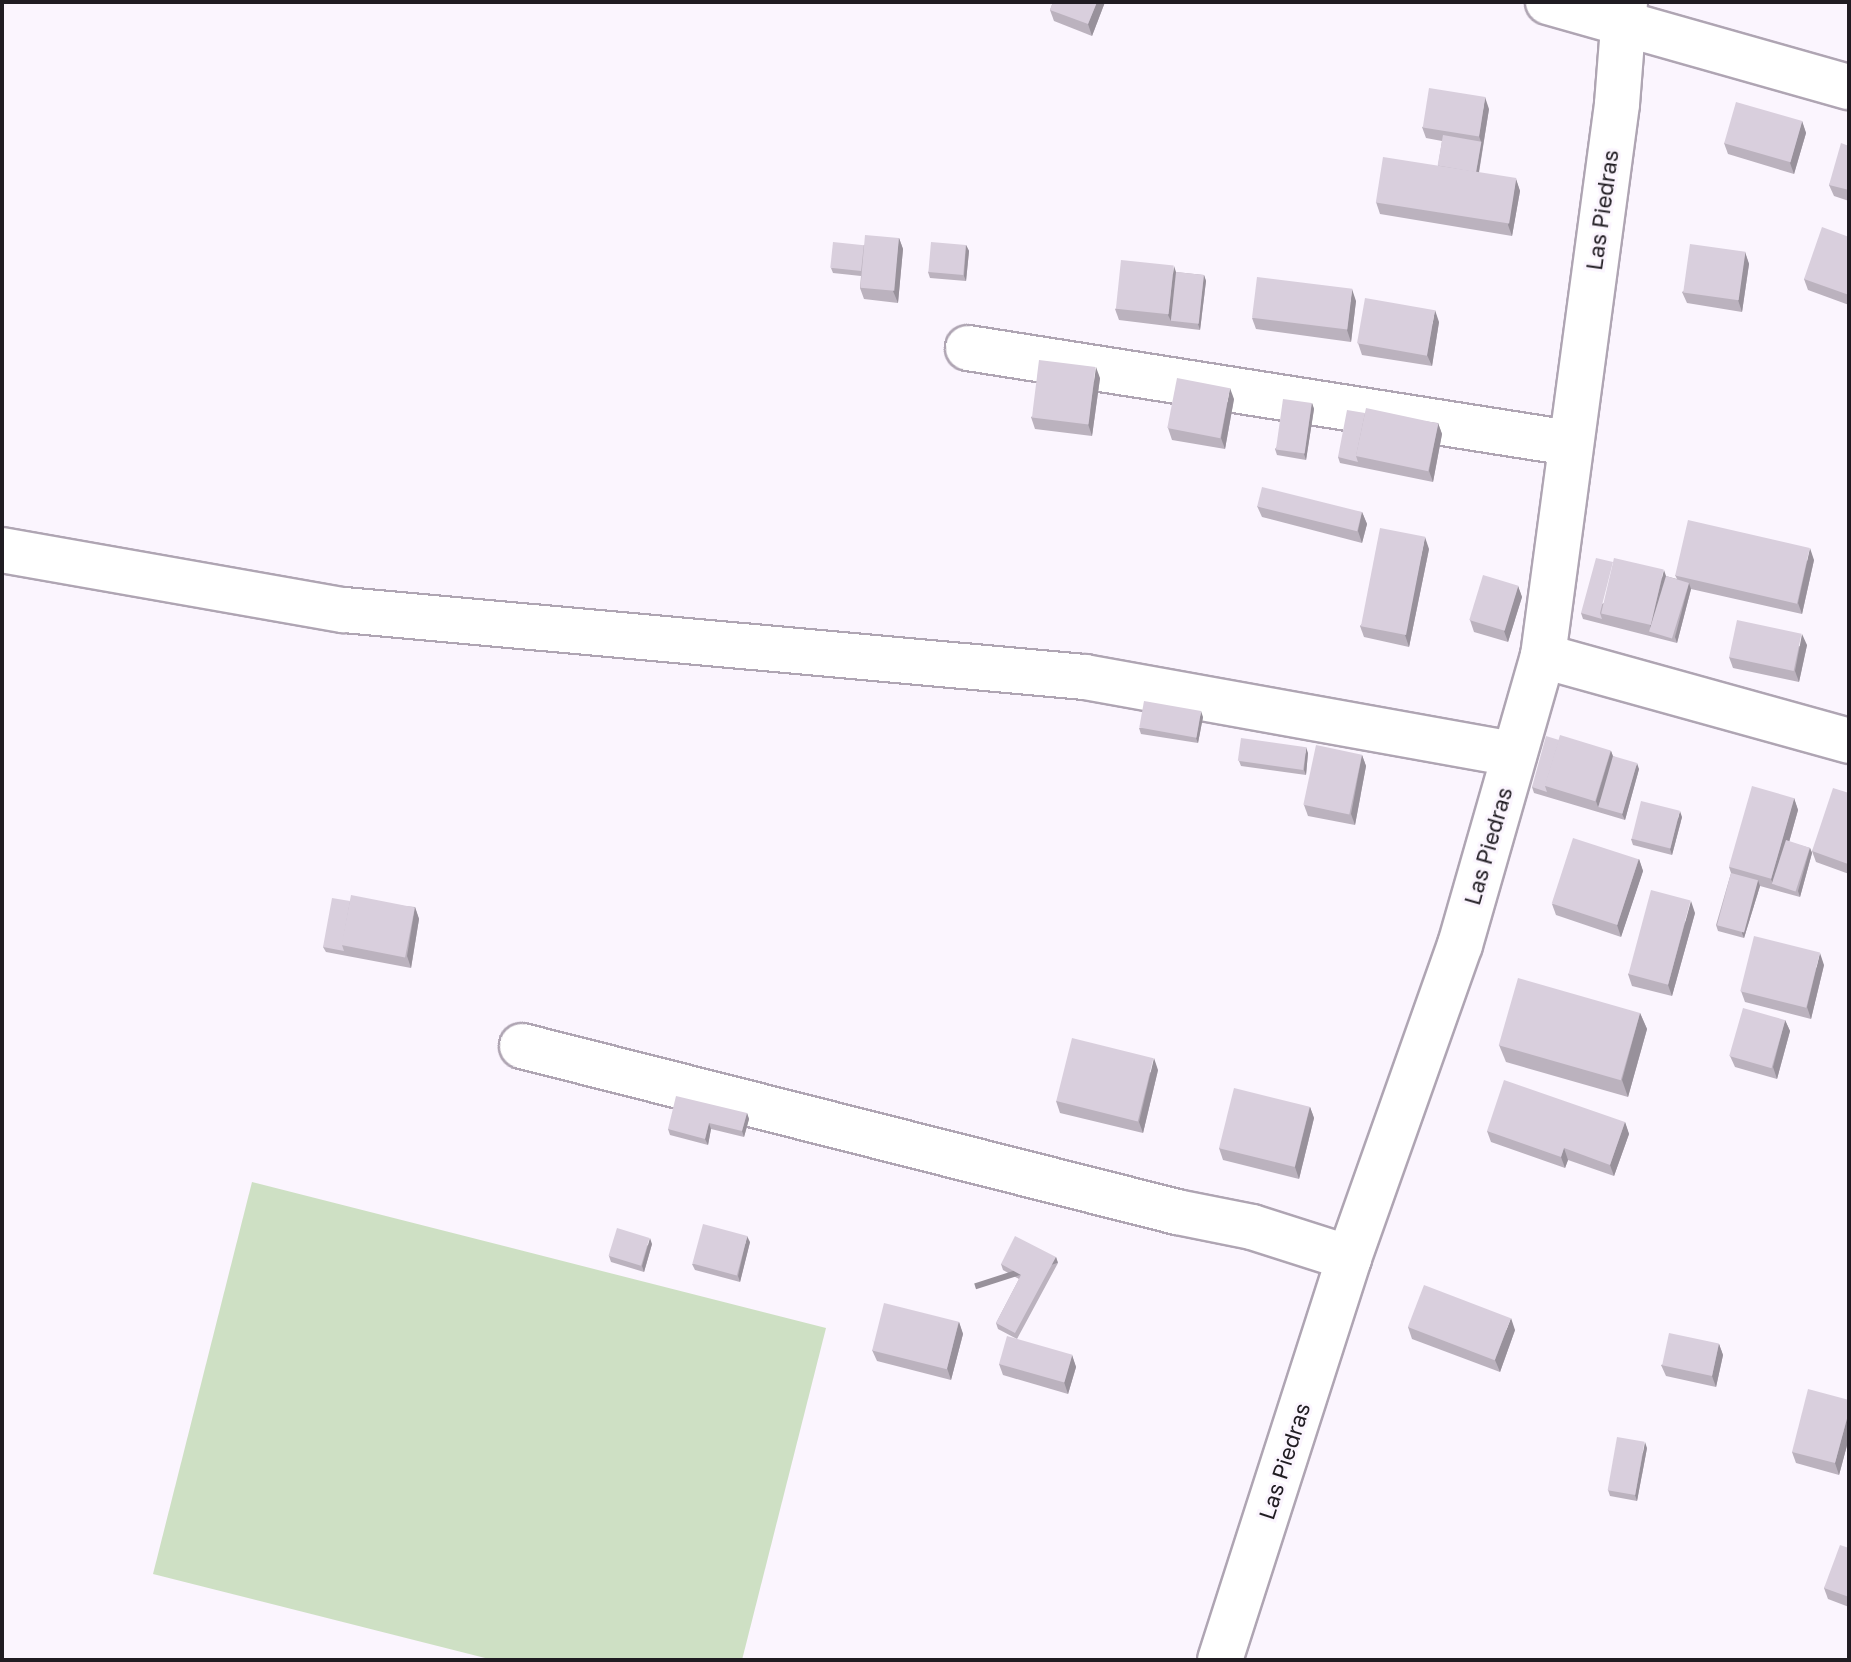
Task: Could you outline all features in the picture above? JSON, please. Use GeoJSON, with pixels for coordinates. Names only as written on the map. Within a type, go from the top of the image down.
{"type":"FeatureCollection","features":[{"type":"Feature","properties":{"kind":"street"},"geometry":{"type":"LineString","coordinates":[[1548,2],[1624,11],[1849,87]]}},
{"type":"Feature","properties":{"kind":"street","name":"Las Piedras"},"geometry":{"type":"LineString","coordinates":[[1220,1660],[1349,1258],[1460,945],[1543,656],[1617,104],[1624,11]]}},
{"type":"Feature","properties":{"kind":"street"},"geometry":{"type":"LineString","coordinates":[[968,348],[1570,443]]}},
{"type":"Feature","properties":{"kind":"street"},"geometry":{"type":"LineString","coordinates":[[2,550],[344,610],[1085,677],[1514,754]]}},
{"type":"Feature","properties":{"kind":"street"},"geometry":{"type":"LineString","coordinates":[[1543,656],[1849,741]]}},
{"type":"Feature","properties":{"kind":"street"},"geometry":{"type":"LineString","coordinates":[[522,1046],[1177,1212],[1252,1227],[1349,1258]]}},
{"type":"Feature","properties":{"kind":"green space"},"geometry":{"type":"Polygon","coordinates":[[[252,1182],[826,1328],[742,1660],[493,1660],[153,1574],[252,1182]]]}},
{"type":"Feature","properties":{"kind":"building"},"geometry":{"type":"Polygon","coordinates":[[[1053,2],[1097,2],[1088,24],[1050,10],[1053,2]]]}},
{"type":"Feature","properties":{"kind":"building"},"geometry":{"type":"Polygon","coordinates":[[[1429,88],[1485,97],[1479,136],[1423,128],[1429,88]]]}},
{"type":"Feature","properties":{"kind":"building"},"geometry":{"type":"Polygon","coordinates":[[[1736,102],[1802,121],[1790,162],[1724,143],[1736,102]]]}},
{"type":"Feature","properties":{"kind":"building"},"geometry":{"type":"Polygon","coordinates":[[[1443,135],[1481,142],[1476,172],[1438,166],[1443,135]]]}},
{"type":"Feature","properties":{"kind":"building"},"geometry":{"type":"Polygon","coordinates":[[[1841,143],[1849,146],[1849,190],[1829,185],[1841,143]]]}},
{"type":"Feature","properties":{"kind":"building"},"geometry":{"type":"Polygon","coordinates":[[[1383,157],[1516,178],[1509,224],[1376,202],[1383,157]]]}},
{"type":"Feature","properties":{"kind":"building"},"geometry":{"type":"Polygon","coordinates":[[[1822,227],[1849,237],[1849,295],[1804,279],[1822,227]]]}},
{"type":"Feature","properties":{"kind":"building"},"geometry":{"type":"Polygon","coordinates":[[[865,235],[899,238],[894,291],[860,288],[865,235]]]}},
{"type":"Feature","properties":{"kind":"building"},"geometry":{"type":"Polygon","coordinates":[[[833,242],[864,245],[861,271],[830,268],[833,242]]]}},
{"type":"Feature","properties":{"kind":"building"},"geometry":{"type":"Polygon","coordinates":[[[931,242],[966,245],[963,275],[928,272],[931,242]]]}},
{"type":"Feature","properties":{"kind":"building"},"geometry":{"type":"Polygon","coordinates":[[[1690,244],[1745,252],[1739,300],[1683,293],[1690,244]]]}},
{"type":"Feature","properties":{"kind":"building"},"geometry":{"type":"Polygon","coordinates":[[[1121,260],[1174,266],[1169,314],[1116,309],[1121,260]]]}},
{"type":"Feature","properties":{"kind":"building"},"geometry":{"type":"Polygon","coordinates":[[[1176,272],[1204,275],[1199,324],[1171,321],[1176,272]]]}},
{"type":"Feature","properties":{"kind":"building"},"geometry":{"type":"Polygon","coordinates":[[[1257,277],[1352,289],[1347,329],[1252,318],[1257,277]]]}},
{"type":"Feature","properties":{"kind":"building"},"geometry":{"type":"Polygon","coordinates":[[[1365,298],[1435,310],[1427,356],[1357,343],[1365,298]]]}},
{"type":"Feature","properties":{"kind":"building"},"geometry":{"type":"Polygon","coordinates":[[[1039,360],[1096,367],[1089,425],[1032,418],[1039,360]]]}},
{"type":"Feature","properties":{"kind":"building"},"geometry":{"type":"Polygon","coordinates":[[[1177,378],[1230,388],[1220,438],[1167,428],[1177,378]]]}},
{"type":"Feature","properties":{"kind":"building"},"geometry":{"type":"Polygon","coordinates":[[[1283,399],[1312,403],[1305,454],[1276,450],[1283,399]]]}},
{"type":"Feature","properties":{"kind":"building"},"geometry":{"type":"Polygon","coordinates":[[[1366,408],[1438,423],[1428,471],[1356,456],[1366,408]]]}},
{"type":"Feature","properties":{"kind":"building"},"geometry":{"type":"Polygon","coordinates":[[[1347,410],[1365,413],[1356,456],[1358,462],[1338,457],[1347,410]]]}},
{"type":"Feature","properties":{"kind":"building"},"geometry":{"type":"Polygon","coordinates":[[[1262,487],[1362,512],[1357,531],[1257,506],[1262,487]]]}},
{"type":"Feature","properties":{"kind":"building"},"geometry":{"type":"Polygon","coordinates":[[[1688,520],[1810,548],[1797,604],[1675,576],[1688,520]]]}},
{"type":"Feature","properties":{"kind":"building"},"geometry":{"type":"Polygon","coordinates":[[[1380,528],[1425,537],[1406,635],[1361,626],[1380,528]]]}},
{"type":"Feature","properties":{"kind":"building"},"geometry":{"type":"Polygon","coordinates":[[[1596,558],[1613,562],[1600,613],[1602,619],[1581,613],[1596,558]]]}},
{"type":"Feature","properties":{"kind":"building"},"geometry":{"type":"Polygon","coordinates":[[[1614,558],[1664,569],[1651,625],[1601,614],[1614,558]]]}},
{"type":"Feature","properties":{"kind":"building"},"geometry":{"type":"Polygon","coordinates":[[[1483,575],[1518,586],[1505,631],[1469,620],[1483,575]]]}},
{"type":"Feature","properties":{"kind":"building"},"geometry":{"type":"Polygon","coordinates":[[[1666,576],[1689,583],[1672,638],[1649,631],[1666,576]]]}},
{"type":"Feature","properties":{"kind":"building"},"geometry":{"type":"Polygon","coordinates":[[[1737,620],[1802,634],[1794,671],[1729,657],[1737,620]]]}},
{"type":"Feature","properties":{"kind":"building"},"geometry":{"type":"Polygon","coordinates":[[[1144,701],[1201,711],[1196,738],[1139,728],[1144,701]]]}},
{"type":"Feature","properties":{"kind":"building"},"geometry":{"type":"Polygon","coordinates":[[[1560,735],[1611,750],[1595,801],[1545,786],[1560,735]]]}},
{"type":"Feature","properties":{"kind":"building"},"geometry":{"type":"Polygon","coordinates":[[[1546,736],[1559,740],[1545,786],[1547,792],[1532,787],[1546,736]]]}},
{"type":"Feature","properties":{"kind":"building"},"geometry":{"type":"Polygon","coordinates":[[[1241,738],[1306,747],[1303,770],[1238,761],[1241,738]]]}},
{"type":"Feature","properties":{"kind":"building"},"geometry":{"type":"Polygon","coordinates":[[[1316,745],[1362,755],[1349,814],[1303,805],[1316,745]]]}},
{"type":"Feature","properties":{"kind":"building"},"geometry":{"type":"Polygon","coordinates":[[[1613,756],[1637,763],[1622,814],[1598,807],[1613,756]]]}},
{"type":"Feature","properties":{"kind":"building"},"geometry":{"type":"Polygon","coordinates":[[[1752,786],[1794,798],[1771,879],[1729,867],[1752,786]]]}},
{"type":"Feature","properties":{"kind":"building"},"geometry":{"type":"Polygon","coordinates":[[[1833,788],[1849,793],[1848,864],[1812,851],[1833,788]]]}},
{"type":"Feature","properties":{"kind":"building"},"geometry":{"type":"Polygon","coordinates":[[[1641,801],[1680,811],[1670,849],[1632,839],[1641,801]]]}},
{"type":"Feature","properties":{"kind":"building"},"geometry":{"type":"Polygon","coordinates":[[[1573,838],[1639,859],[1617,925],[1552,904],[1573,838]]]}},
{"type":"Feature","properties":{"kind":"building"},"geometry":{"type":"Polygon","coordinates":[[[1786,840],[1810,848],[1796,891],[1772,884],[1786,840]]]}},
{"type":"Feature","properties":{"kind":"building"},"geometry":{"type":"Polygon","coordinates":[[[1731,873],[1758,880],[1744,932],[1717,925],[1731,873]]]}},
{"type":"Feature","properties":{"kind":"building"},"geometry":{"type":"Polygon","coordinates":[[[1651,890],[1691,901],[1668,985],[1628,974],[1651,890]]]}},
{"type":"Feature","properties":{"kind":"building"},"geometry":{"type":"Polygon","coordinates":[[[351,895],[415,907],[405,957],[341,945],[351,895]]]}},
{"type":"Feature","properties":{"kind":"building"},"geometry":{"type":"Polygon","coordinates":[[[332,898],[350,901],[342,945],[344,951],[323,947],[332,898]]]}},
{"type":"Feature","properties":{"kind":"building"},"geometry":{"type":"Polygon","coordinates":[[[1754,936],[1820,952],[1806,1008],[1740,991],[1754,936]]]}},
{"type":"Feature","properties":{"kind":"building"},"geometry":{"type":"Polygon","coordinates":[[[1518,978],[1640,1013],[1621,1080],[1499,1045],[1518,978]]]}},
{"type":"Feature","properties":{"kind":"building"},"geometry":{"type":"Polygon","coordinates":[[[1743,1008],[1785,1020],[1772,1068],[1729,1056],[1743,1008]]]}},
{"type":"Feature","properties":{"kind":"building"},"geometry":{"type":"Polygon","coordinates":[[[1072,1038],[1154,1058],[1138,1121],[1056,1101],[1072,1038]]]}},
{"type":"Feature","properties":{"kind":"building"},"geometry":{"type":"Polygon","coordinates":[[[1504,1080],[1625,1122],[1610,1165],[1564,1148],[1561,1157],[1487,1131],[1504,1080]]]}},
{"type":"Feature","properties":{"kind":"building"},"geometry":{"type":"Polygon","coordinates":[[[1234,1088],[1310,1107],[1295,1167],[1219,1148],[1234,1088]]]}},
{"type":"Feature","properties":{"kind":"building"},"geometry":{"type":"Polygon","coordinates":[[[676,1096],[747,1113],[742,1131],[709,1123],[705,1139],[668,1129],[676,1096]]]}},
{"type":"Feature","properties":{"kind":"building"},"geometry":{"type":"Polygon","coordinates":[[[703,1224],[747,1236],[737,1276],[692,1264],[703,1224]]]}},
{"type":"Feature","properties":{"kind":"building"},"geometry":{"type":"Polygon","coordinates":[[[617,1228],[650,1238],[641,1266],[609,1256],[617,1228]]]}},
{"type":"Feature","properties":{"kind":"building"},"geometry":{"type":"Polygon","coordinates":[[[1015,1236],[1056,1257],[1015,1333],[996,1323],[1021,1275],[1001,1264],[1015,1236]]]}},
{"type":"Feature","properties":{"kind":"building"},"geometry":{"type":"Polygon","coordinates":[[[1424,1285],[1511,1318],[1495,1360],[1408,1327],[1424,1285]]]}},
{"type":"Feature","properties":{"kind":"building"},"geometry":{"type":"Polygon","coordinates":[[[884,1303],[959,1322],[947,1369],[872,1351],[884,1303]]]}},
{"type":"Feature","properties":{"kind":"building"},"geometry":{"type":"Polygon","coordinates":[[[1669,1333],[1719,1344],[1712,1376],[1662,1365],[1669,1333]]]}},
{"type":"Feature","properties":{"kind":"building"},"geometry":{"type":"Polygon","coordinates":[[[1007,1336],[1072,1355],[1064,1383],[999,1364],[1007,1336]]]}},
{"type":"Feature","properties":{"kind":"building"},"geometry":{"type":"Polygon","coordinates":[[[1808,1389],[1849,1400],[1835,1463],[1792,1452],[1808,1389]]]}},
{"type":"Feature","properties":{"kind":"building"},"geometry":{"type":"Polygon","coordinates":[[[1617,1437],[1645,1442],[1635,1495],[1608,1490],[1617,1437]]]}},
{"type":"Feature","properties":{"kind":"building"},"geometry":{"type":"Polygon","coordinates":[[[1840,1545],[1849,1548],[1849,1597],[1824,1588],[1840,1545]]]}}]}
